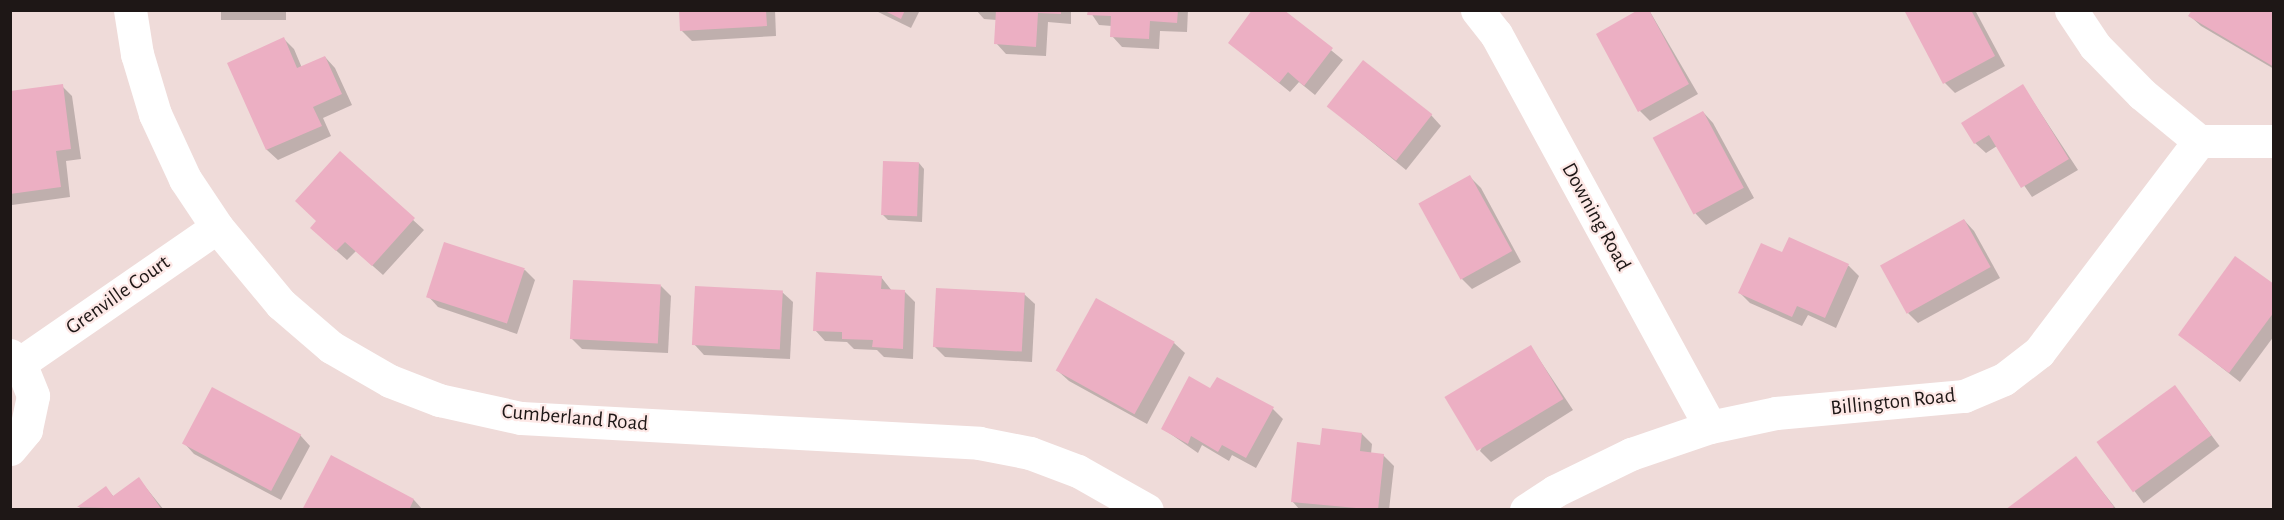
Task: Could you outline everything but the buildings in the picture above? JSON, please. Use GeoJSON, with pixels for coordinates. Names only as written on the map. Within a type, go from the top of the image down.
{"type":"FeatureCollection","features":[{"type":"Feature","properties":{"kind":"street","name":"Cumberland Road"},"geometry":{"type":"LineString","coordinates":[[130,10],[137,54],[155,114],[185,179],[217,227],[281,304],[331,346],[390,381],[440,400],[521,418],[979,443],[1030,453],[1077,471],[1147,510]]}},
{"type":"Feature","properties":{"kind":"street","name":"Downing Road"},"geometry":{"type":"LineString","coordinates":[[1476,10],[1496,34],[1710,427]]}},
{"type":"Feature","properties":{"kind":"street"},"geometry":{"type":"LineString","coordinates":[[2071,10],[2095,46],[2142,94],[2199,141],[2274,141]]}},
{"type":"Feature","properties":{"kind":"street","name":"Billington Road"},"geometry":{"type":"LineString","coordinates":[[1526,510],[1555,490],[1631,454],[1710,427],[1776,413],[1964,396],[2004,379],[2039,352],[2199,141]]}},
{"type":"Feature","properties":{"kind":"street","name":"Grenville Court"},"geometry":{"type":"LineString","coordinates":[[10,449],[26,430],[32,414],[33,396],[15,359],[217,227]]}}]}
